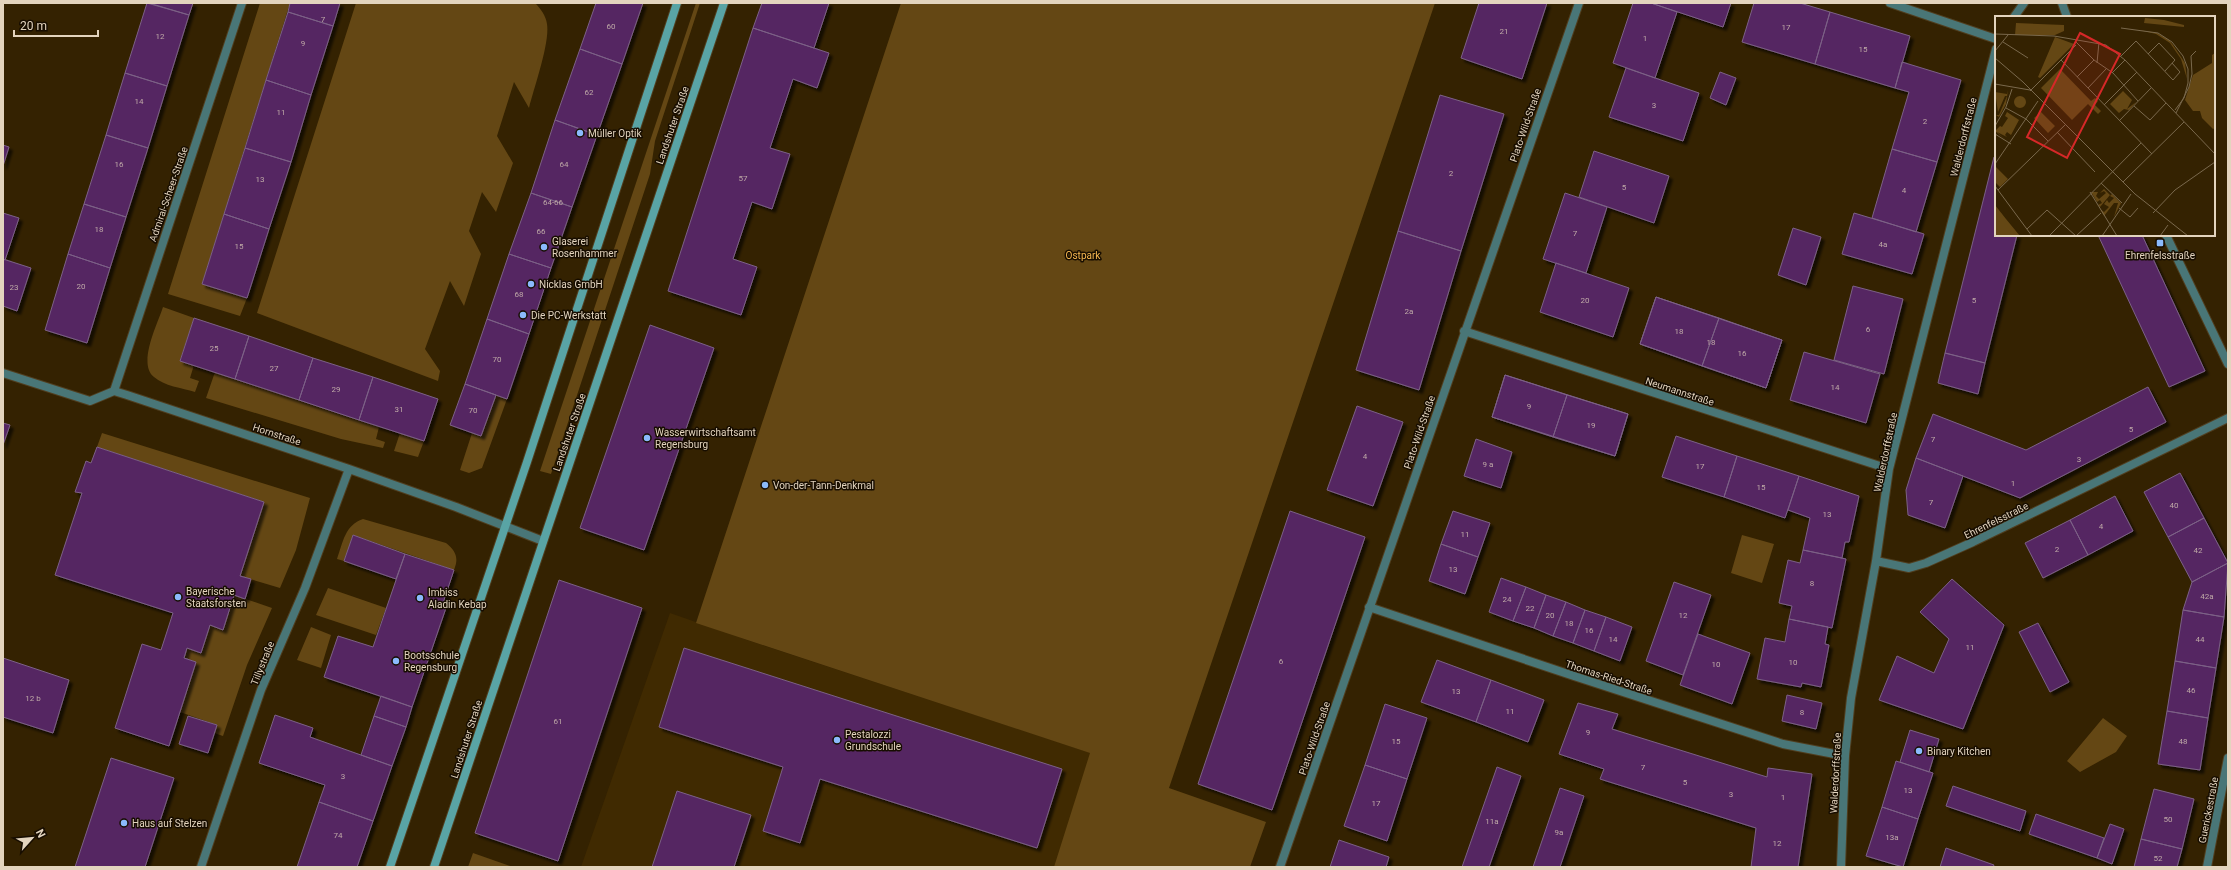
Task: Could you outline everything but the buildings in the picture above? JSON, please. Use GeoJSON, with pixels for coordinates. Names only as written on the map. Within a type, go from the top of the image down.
{"type":"FeatureCollection","features":[{"type":"Feature","properties":{"kind":"main road"},"geometry":{"type":"LineString","coordinates":[[390,867],[505,527],[677,3]]}},
{"type":"Feature","properties":{"kind":"main road","name":"Landshuter Straße"},"geometry":{"type":"LineString","coordinates":[[434,867],[724,3]]}},
{"type":"Feature","properties":{"kind":"street","name":"Admiral-Scheer-Straße"},"geometry":{"type":"LineString","coordinates":[[114,391],[242,3]]}},
{"type":"Feature","properties":{"kind":"street","name":"Plato-Wild-Straße"},"geometry":{"type":"LineString","coordinates":[[1280,867],[1464,331],[1579,3]]}},
{"type":"Feature","properties":{"kind":"street"},"geometry":{"type":"LineString","coordinates":[[1890,3],[1995,39]]}},
{"type":"Feature","properties":{"kind":"street"},"geometry":{"type":"LineString","coordinates":[[2015,16],[2024,3]]}},
{"type":"Feature","properties":{"kind":"street"},"geometry":{"type":"LineString","coordinates":[[2062,3],[2067,16]]}},
{"type":"Feature","properties":{"kind":"street","name":"Walderdorffstraße"},"geometry":{"type":"LineString","coordinates":[[1841,867],[1845,756],[1851,698],[1876,562],[1889,470],[1995,53]]}},
{"type":"Feature","properties":{"kind":"street"},"geometry":{"type":"LineString","coordinates":[[2166,236],[2228,364]]}},
{"type":"Feature","properties":{"kind":"street","name":"Neumannstraße"},"geometry":{"type":"LineString","coordinates":[[1464,331],[1889,470]]}},
{"type":"Feature","properties":{"kind":"street"},"geometry":{"type":"LineString","coordinates":[[3,373],[90,401],[114,391]]}},
{"type":"Feature","properties":{"kind":"street","name":"Hornstraße"},"geometry":{"type":"LineString","coordinates":[[114,391],[349,469],[456,507],[543,541]]}},
{"type":"Feature","properties":{"kind":"street","name":"Ehrenfelsstraße"},"geometry":{"type":"LineString","coordinates":[[1876,562],[1909,568],[1926,563],[1973,542],[2228,418]]}},
{"type":"Feature","properties":{"kind":"street","name":"Tillystraße"},"geometry":{"type":"LineString","coordinates":[[201,867],[261,690],[305,588],[349,469]]}},
{"type":"Feature","properties":{"kind":"street","name":"Thomas-Ried-Straße"},"geometry":{"type":"LineString","coordinates":[[1370,607],[1574,676],[1783,744],[1845,756]]}},
{"type":"Feature","properties":{"kind":"street","name":"Guerickestraße"},"geometry":{"type":"LineString","coordinates":[[2207,867],[2228,758]]}},
{"type":"Feature","properties":{"kind":"shaded area"},"geometry":{"type":"Polygon","coordinates":[[[670,613],[750,641],[1091,753],[1055,867],[581,867],[670,613]]]}},
{"type":"Feature","properties":{"kind":"green space"},"geometry":{"type":"Polygon","coordinates":[[[260,3],[290,3],[202,284],[247,298],[240,316],[168,294],[260,3]]]}},
{"type":"Feature","properties":{"kind":"green space"},"geometry":{"type":"Polygon","coordinates":[[[356,3],[535,3],[546,18],[547,32],[544,54],[529,108],[514,82],[497,136],[513,163],[496,212],[482,192],[469,231],[481,254],[464,306],[450,281],[425,349],[440,371],[438,381],[257,313],[356,3]]]}},
{"type":"Feature","properties":{"kind":"green space"},"geometry":{"type":"Polygon","coordinates":[[[696,3],[700,3],[655,141],[650,174],[551,474],[540,471],[696,3]]]}},
{"type":"Feature","properties":{"kind":"green space","name":"Ostpark"},"geometry":{"type":"Polygon","coordinates":[[[901,3],[1435,3],[1169,788],[1266,822],[1250,867],[1054,867],[1090,753],[696,623],[901,3]]]}},
{"type":"Feature","properties":{"kind":"green space"},"geometry":{"type":"Polygon","coordinates":[[[163,307],[194,318],[180,360],[194,365],[190,378],[199,381],[195,392],[163,383],[154,377],[149,371],[148,353],[150,343],[163,307]]]}},
{"type":"Feature","properties":{"kind":"green space"},"geometry":{"type":"Polygon","coordinates":[[[215,372],[379,427],[376,439],[385,442],[383,448],[341,439],[206,398],[215,372]]]}},
{"type":"Feature","properties":{"kind":"green space"},"geometry":{"type":"Polygon","coordinates":[[[496,395],[507,399],[482,468],[469,473],[460,470],[472,433],[481,436],[496,395]]]}},
{"type":"Feature","properties":{"kind":"green space"},"geometry":{"type":"Polygon","coordinates":[[[102,433],[310,498],[296,550],[280,588],[240,576],[264,502],[97,447],[102,433]]]}},
{"type":"Feature","properties":{"kind":"green space"},"geometry":{"type":"Polygon","coordinates":[[[400,433],[424,441],[418,457],[394,451],[400,433]]]}},
{"type":"Feature","properties":{"kind":"green space"},"geometry":{"type":"Polygon","coordinates":[[[363,519],[446,543],[456,555],[456,566],[454,570],[353,535],[344,561],[337,559],[348,530],[352,525],[363,519]]]}},
{"type":"Feature","properties":{"kind":"green space"},"geometry":{"type":"Polygon","coordinates":[[[1742,535],[1774,544],[1762,583],[1731,573],[1742,535]]]}},
{"type":"Feature","properties":{"kind":"green space"},"geometry":{"type":"Polygon","coordinates":[[[328,588],[386,608],[376,635],[316,615],[328,588]]]}},
{"type":"Feature","properties":{"kind":"green space"},"geometry":{"type":"Polygon","coordinates":[[[234,595],[272,608],[247,665],[223,736],[214,733],[217,725],[180,712],[196,662],[184,658],[187,648],[201,653],[210,625],[223,630],[234,595]]]}},
{"type":"Feature","properties":{"kind":"green space"},"geometry":{"type":"Polygon","coordinates":[[[311,627],[331,635],[321,668],[297,660],[311,627]]]}},
{"type":"Feature","properties":{"kind":"green space"},"geometry":{"type":"Polygon","coordinates":[[[2103,718],[2127,736],[2116,752],[2080,772],[2067,761],[2103,718]]]}},
{"type":"Feature","properties":{"kind":"green space"},"geometry":{"type":"Polygon","coordinates":[[[473,853],[513,867],[468,867],[473,853]]]}},
{"type":"Feature","properties":{"kind":"place","name":"Müller Optik"},"geometry":{"type":"Point","coordinates":[580,133]}},
{"type":"Feature","properties":{"kind":"place","name":"Ehrenfelsstraße"},"geometry":{"type":"Point","coordinates":[2160,243]}},
{"type":"Feature","properties":{"kind":"place","name":"Glaserei Rosenhammer"},"geometry":{"type":"Point","coordinates":[544,247]}},
{"type":"Feature","properties":{"kind":"place","name":"Nicklas GmbH"},"geometry":{"type":"Point","coordinates":[531,284]}},
{"type":"Feature","properties":{"kind":"place","name":"Die PC-Werkstatt"},"geometry":{"type":"Point","coordinates":[523,315]}},
{"type":"Feature","properties":{"kind":"place","name":"Wasserwirtschaftsamt Regensburg"},"geometry":{"type":"Point","coordinates":[647,438]}},
{"type":"Feature","properties":{"kind":"place","name":"Von-der-Tann-Denkmal"},"geometry":{"type":"Point","coordinates":[765,485]}},
{"type":"Feature","properties":{"kind":"place","name":"Bayerische Staatsforsten"},"geometry":{"type":"Point","coordinates":[178,597]}},
{"type":"Feature","properties":{"kind":"place","name":"Imbiss Aladin Kebap"},"geometry":{"type":"Point","coordinates":[420,598]}},
{"type":"Feature","properties":{"kind":"place","name":"Bootsschule Regensburg"},"geometry":{"type":"Point","coordinates":[396,661]}},
{"type":"Feature","properties":{"kind":"place","name":"Pestalozzi Grundschule"},"geometry":{"type":"Point","coordinates":[837,740]}},
{"type":"Feature","properties":{"kind":"place","name":"Binary Kitchen"},"geometry":{"type":"Point","coordinates":[1919,751]}},
{"type":"Feature","properties":{"kind":"place","name":"Haus auf Stelzen"},"geometry":{"type":"Point","coordinates":[124,823]}}]}
